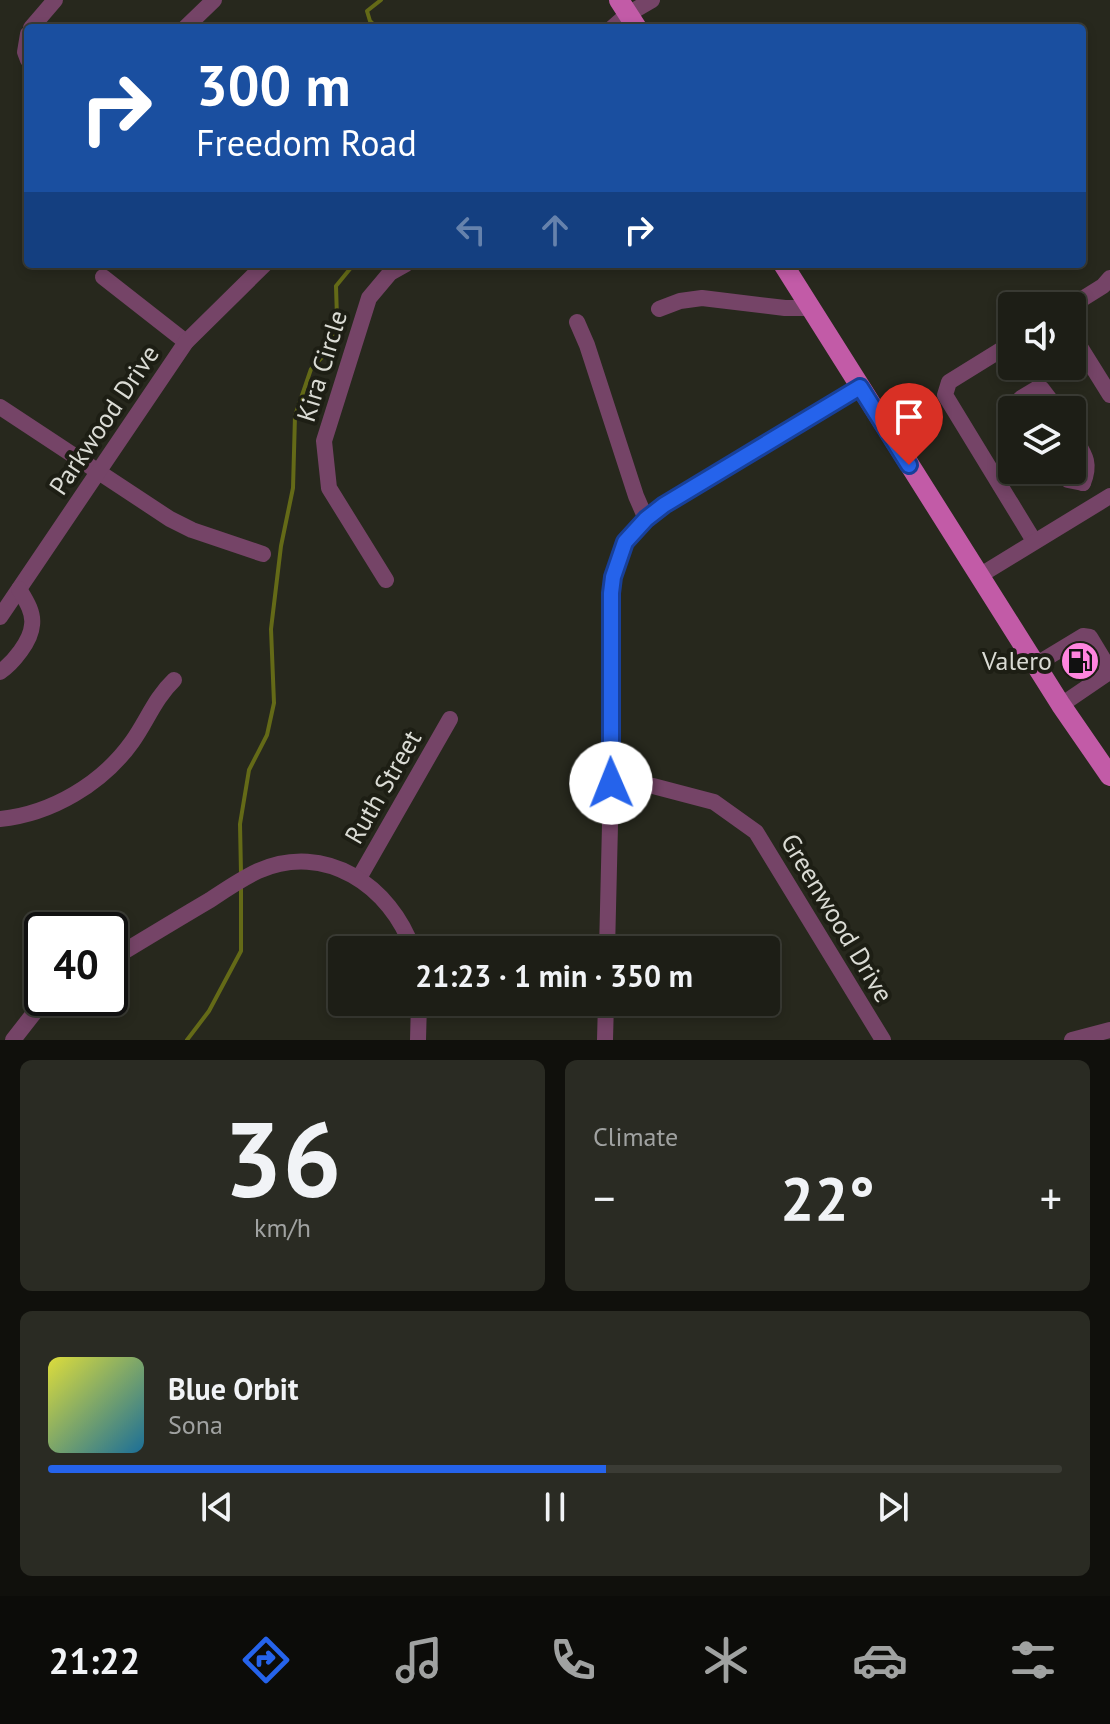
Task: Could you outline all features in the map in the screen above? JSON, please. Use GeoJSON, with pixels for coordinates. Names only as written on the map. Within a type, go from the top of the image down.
{"type":"FeatureCollection","features":[{"type":"Feature","properties":{"kind":"main road"},"geometry":{"type":"LineString","coordinates":[[786,268],[1035,665],[1110,776]]}},
{"type":"Feature","properties":{"kind":"street"},"geometry":{"type":"LineString","coordinates":[[34,24],[55,0]]}},
{"type":"Feature","properties":{"kind":"street"},"geometry":{"type":"LineString","coordinates":[[189,24],[214,0]]}},
{"type":"Feature","properties":{"kind":"street"},"geometry":{"type":"LineString","coordinates":[[628,14],[652,0]]}},
{"type":"Feature","properties":{"kind":"street","name":"Parkwood Drive"},"geometry":{"type":"LineString","coordinates":[[0,617],[186,342],[261,268]]}},
{"type":"Feature","properties":{"kind":"street","name":"Kira Circle"},"geometry":{"type":"LineString","coordinates":[[386,580],[329,488],[324,441],[369,298],[390,273],[399,268]]}},
{"type":"Feature","properties":{"kind":"street"},"geometry":{"type":"LineString","coordinates":[[103,277],[186,342]]}},
{"type":"Feature","properties":{"kind":"street"},"geometry":{"type":"LineString","coordinates":[[1086,298],[1108,287]]}},
{"type":"Feature","properties":{"kind":"street"},"geometry":{"type":"LineString","coordinates":[[659,309],[680,301],[702,298],[811,308]]}},
{"type":"Feature","properties":{"kind":"street"},"geometry":{"type":"LineString","coordinates":[[577,322],[646,519]]}},
{"type":"Feature","properties":{"kind":"street"},"geometry":{"type":"LineString","coordinates":[[998,352],[949,382],[945,395],[1034,541]]}},
{"type":"Feature","properties":{"kind":"street"},"geometry":{"type":"LineString","coordinates":[[1086,356],[1110,395]]}},
{"type":"Feature","properties":{"kind":"street"},"geometry":{"type":"LineString","coordinates":[[607,936],[613,577],[625,542],[664,505],[860,387]]}},
{"type":"Feature","properties":{"kind":"street"},"geometry":{"type":"LineString","coordinates":[[1024,396],[1042,389],[1047,396]]}},
{"type":"Feature","properties":{"kind":"street"},"geometry":{"type":"LineString","coordinates":[[0,407],[170,519],[192,530],[263,554]]}},
{"type":"Feature","properties":{"kind":"street"},"geometry":{"type":"LineString","coordinates":[[979,576],[1103,500],[1084,484]]}},
{"type":"Feature","properties":{"kind":"street"},"geometry":{"type":"LineString","coordinates":[[0,672],[9,665],[33,625],[19,589]]}},
{"type":"Feature","properties":{"kind":"street"},"geometry":{"type":"LineString","coordinates":[[1035,665],[1083,636],[1090,637],[1097,647],[1108,667],[1105,675],[1061,705]]}},
{"type":"Feature","properties":{"kind":"street"},"geometry":{"type":"LineString","coordinates":[[0,819],[56,804],[83,788],[133,741],[159,694],[174,680]]}},
{"type":"Feature","properties":{"kind":"street","name":"Ruth Street"},"geometry":{"type":"LineString","coordinates":[[359,878],[450,719]]}},
{"type":"Feature","properties":{"kind":"street","name":"Greenwood Drive"},"geometry":{"type":"LineString","coordinates":[[611,783],[653,786],[714,802],[756,832],[883,1040]]}},
{"type":"Feature","properties":{"kind":"street"},"geometry":{"type":"LineString","coordinates":[[128,949],[259,871],[288,864],[318,864],[359,878],[378,892],[395,912],[406,936]]}},
{"type":"Feature","properties":{"kind":"street"},"geometry":{"type":"LineString","coordinates":[[13,1040],[32,1016]]}},
{"type":"Feature","properties":{"kind":"street"},"geometry":{"type":"LineString","coordinates":[[418,1040],[419,1016]]}},
{"type":"Feature","properties":{"kind":"street"},"geometry":{"type":"LineString","coordinates":[[605,1040],[606,1016]]}},
{"type":"Feature","properties":{"kind":"street"},"geometry":{"type":"LineString","coordinates":[[1072,1040],[1107,1034]]}},
{"type":"Feature","properties":{"kind":"waterway"},"geometry":{"type":"LineString","coordinates":[[373,24],[367,11],[381,0]]}},
{"type":"Feature","properties":{"kind":"waterway"},"geometry":{"type":"LineString","coordinates":[[241,873],[240,824],[249,770],[267,735],[274,703],[271,629],[281,546],[293,488],[295,416],[311,369],[328,351],[337,318],[336,286],[351,268]]}},
{"type":"Feature","properties":{"kind":"waterway"},"geometry":{"type":"LineString","coordinates":[[187,1040],[209,1011],[241,951],[241,886]]}},
{"type":"Feature","properties":{"kind":"place","name":"Valero"},"geometry":{"type":"Point","coordinates":[1080,661]}},
{"type":"Feature","properties":{"kind":"route"},"geometry":{"type":"LineString","coordinates":[[611,783],[613,577],[625,542],[649,516],[860,387],[909,465]]}}]}
